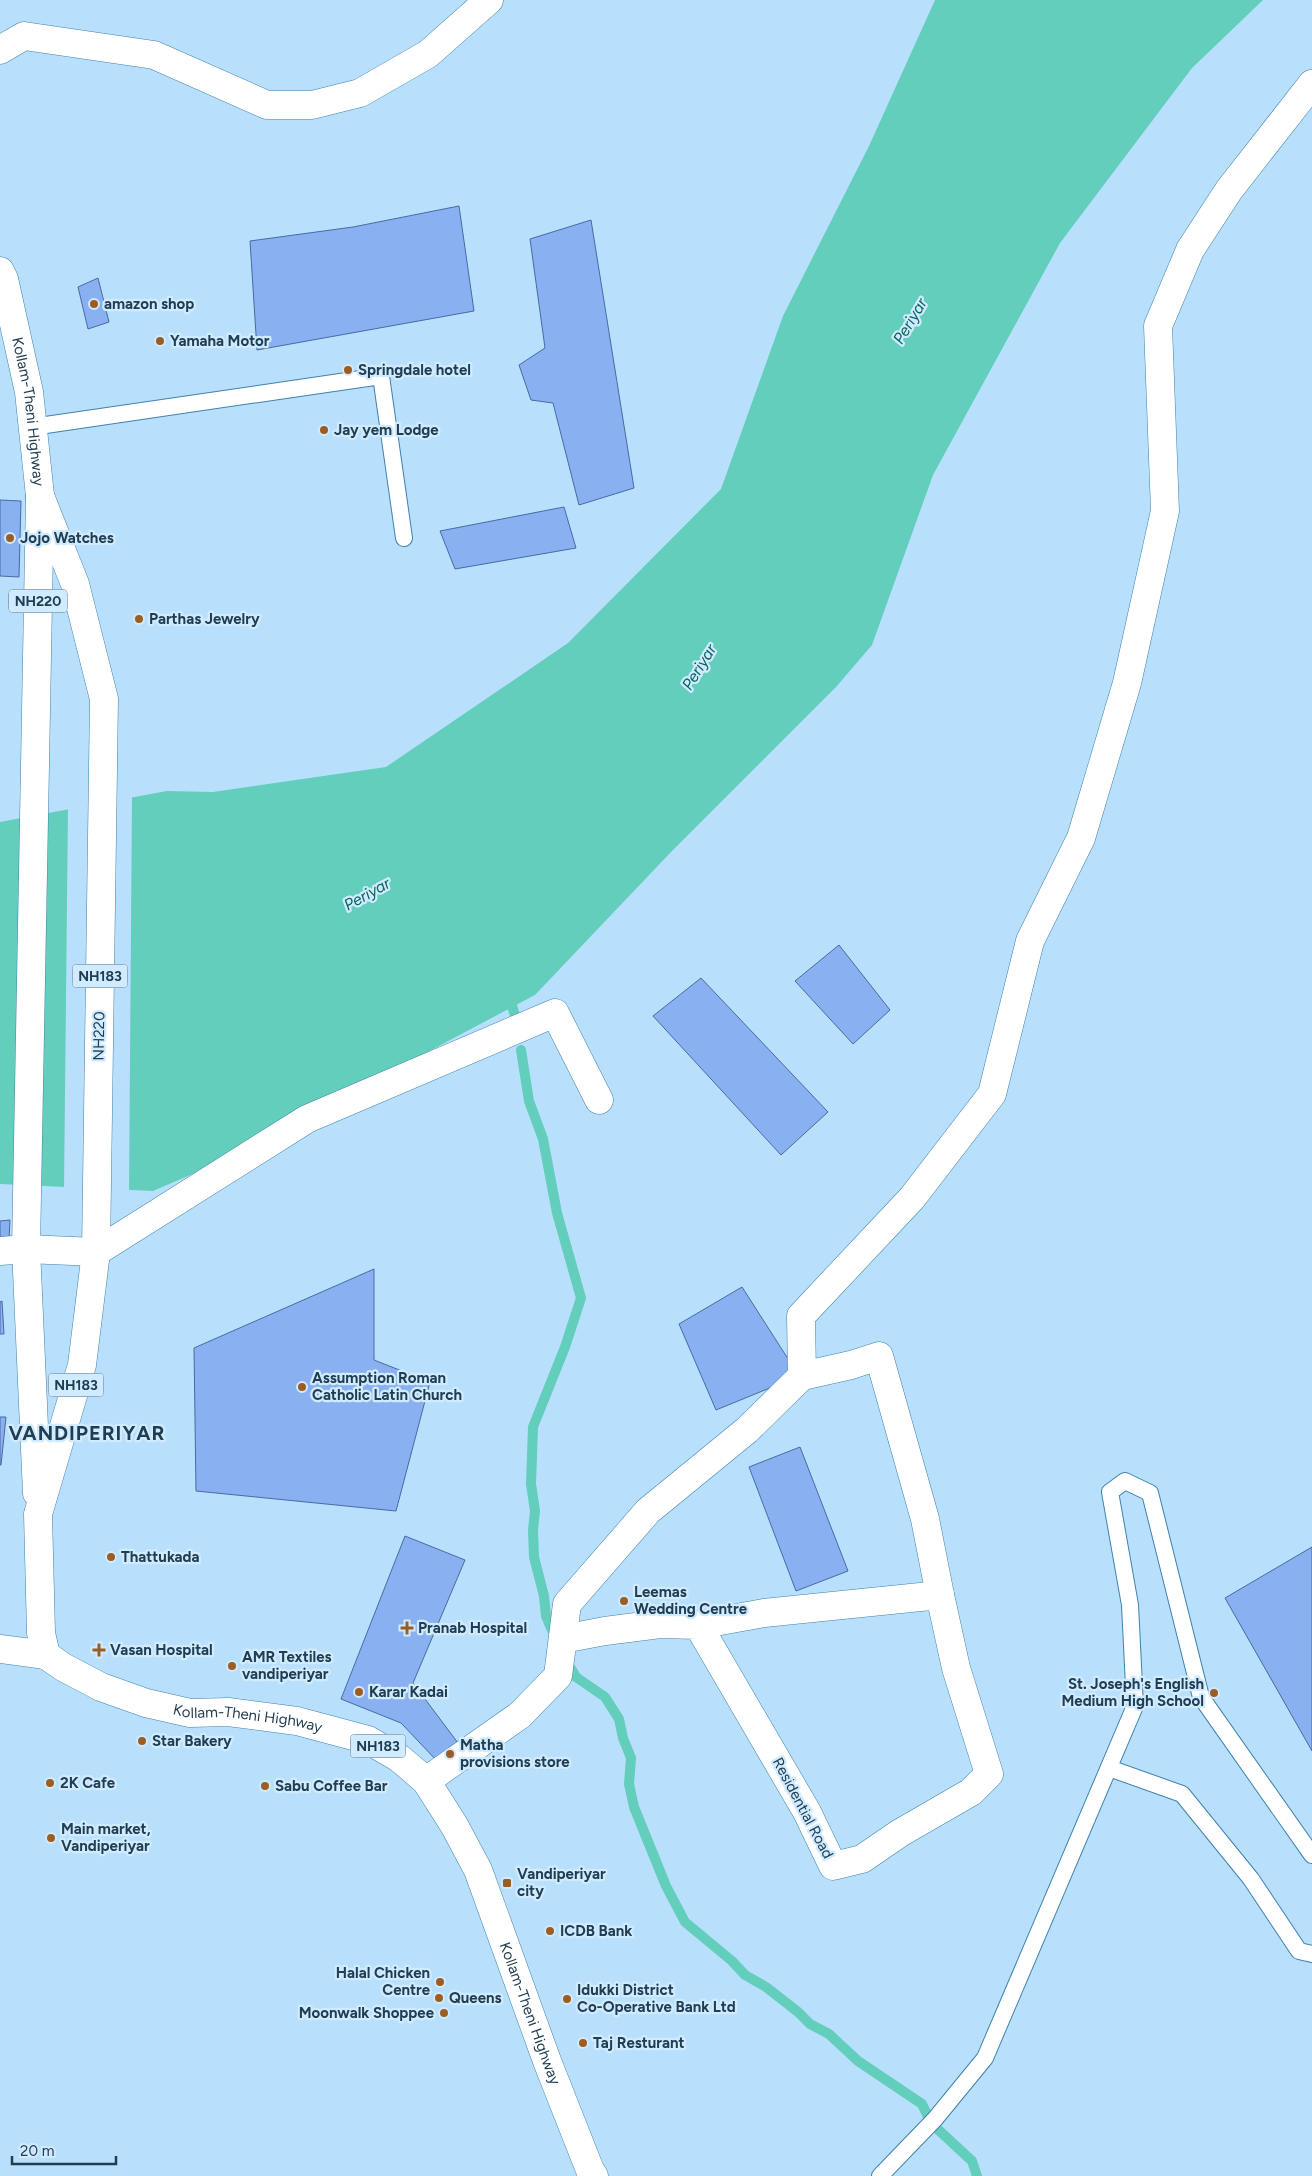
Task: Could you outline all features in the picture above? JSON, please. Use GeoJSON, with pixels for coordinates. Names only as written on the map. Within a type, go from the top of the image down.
{"type":"FeatureCollection","features":[{"type":"Feature","properties":{"kind":"main road"},"geometry":{"type":"LineString","coordinates":[[0,50],[24,36],[154,55],[267,105],[312,105],[360,94],[428,54],[489,0]]}},
{"type":"Feature","properties":{"kind":"main road"},"geometry":{"type":"LineString","coordinates":[[802,1376],[801,1316],[912,1198],[992,1094],[1030,941],[1081,838],[1127,683],[1165,511],[1158,326],[1190,250],[1229,190],[1312,84]]}},
{"type":"Feature","properties":{"kind":"main road","name":"Kollam-Theni Highway"},"geometry":{"type":"LineString","coordinates":[[0,270],[4,279],[29,392],[40,496]]}},
{"type":"Feature","properties":{"kind":"main road","name":"NH220"},"geometry":{"type":"LineString","coordinates":[[40,496],[75,584],[104,699],[96,1252]]}},
{"type":"Feature","properties":{"kind":"main road","name":"NH220"},"geometry":{"type":"LineString","coordinates":[[38,1514],[13,1250],[36,706],[40,496]]}},
{"type":"Feature","properties":{"kind":"main road"},"geometry":{"type":"LineString","coordinates":[[13,1250],[96,1252],[306,1119],[555,1013],[600,1100]]}},
{"type":"Feature","properties":{"kind":"main road","name":"NH183"},"geometry":{"type":"LineString","coordinates":[[46,1654],[41,1634],[38,1514],[82,1365],[96,1252]]}},
{"type":"Feature","properties":{"kind":"main road"},"geometry":{"type":"LineString","coordinates":[[426,1781],[520,1715],[558,1676],[567,1604],[648,1511],[747,1430],[802,1376],[851,1366],[880,1356],[925,1519],[940,1595],[774,1612],[698,1625],[660,1624],[563,1639]]}},
{"type":"Feature","properties":{"kind":"main road","name":"Residential Road"},"geometry":{"type":"LineString","coordinates":[[698,1625],[807,1812],[834,1866],[862,1859],[900,1833],[971,1792],[989,1774],[956,1668],[940,1595]]}},
{"type":"Feature","properties":{"kind":"main road"},"geometry":{"type":"LineString","coordinates":[[0,1649],[46,1654]]}},
{"type":"Feature","properties":{"kind":"main road","name":"Kollam-Theni Highway"},"geometry":{"type":"LineString","coordinates":[[46,1654],[64,1667],[101,1687],[146,1703],[190,1714],[228,1712],[297,1721],[368,1740],[399,1758],[426,1781],[454,1825],[478,1870],[547,2061],[594,2176]]}},
{"type":"Feature","properties":{"kind":"lane"},"geometry":{"type":"LineString","coordinates":[[32,427],[381,376],[404,538]]}},
{"type":"Feature","properties":{"kind":"lane"},"geometry":{"type":"LineString","coordinates":[[880,2176],[935,2119],[985,2058],[1135,1706],[1130,1605],[1110,1492],[1125,1481],[1150,1494],[1201,1697],[1312,1855]]}},
{"type":"Feature","properties":{"kind":"lane"},"geometry":{"type":"LineString","coordinates":[[1109,1768],[1182,1794],[1252,1878],[1300,1951],[1312,1954]]}},
{"type":"Feature","properties":{"kind":"water","name":"Periyar"},"geometry":{"type":"Polygon","coordinates":[[[935,0],[1263,0],[1192,68],[1060,243],[933,475],[872,645],[836,687],[670,853],[535,995],[218,1163],[153,1191],[0,1184],[0,822],[167,791],[213,792],[386,767],[568,643],[721,489],[783,316],[869,146],[935,0]]]}},
{"type":"Feature","properties":{"kind":"pier"},"geometry":{"type":"Polygon","coordinates":[[[132,795],[129,1192],[64,1189],[68,806],[132,795]]]}},
{"type":"Feature","properties":{"kind":"building"},"geometry":{"type":"Polygon","coordinates":[[[459,206],[474,311],[257,350],[250,241],[353,227],[459,206]]]}},
{"type":"Feature","properties":{"kind":"building"},"geometry":{"type":"Polygon","coordinates":[[[591,220],[634,488],[579,505],[553,403],[531,400],[519,365],[545,348],[530,239],[591,220]]]}},
{"type":"Feature","properties":{"kind":"building","name":"amazon shop"},"geometry":{"type":"Polygon","coordinates":[[[98,278],[109,322],[88,329],[78,287],[98,278]]]}},
{"type":"Feature","properties":{"kind":"building","name":"Jojo Watches"},"geometry":{"type":"Polygon","coordinates":[[[0,500],[21,501],[19,577],[0,576],[0,500]]]}},
{"type":"Feature","properties":{"kind":"building"},"geometry":{"type":"Polygon","coordinates":[[[564,507],[576,548],[455,569],[440,531],[564,507]]]}},
{"type":"Feature","properties":{"kind":"building"},"geometry":{"type":"Polygon","coordinates":[[[839,945],[890,1010],[853,1044],[795,981],[839,945]]]}},
{"type":"Feature","properties":{"kind":"building"},"geometry":{"type":"Polygon","coordinates":[[[701,978],[828,1112],[781,1155],[653,1016],[701,978]]]}},
{"type":"Feature","properties":{"kind":"building"},"geometry":{"type":"Polygon","coordinates":[[[10,1220],[9,1239],[0,1238],[0,1221],[10,1220]]]}},
{"type":"Feature","properties":{"kind":"building"},"geometry":{"type":"Polygon","coordinates":[[[374,1269],[374,1360],[430,1382],[396,1511],[196,1491],[194,1348],[374,1269]]]}},
{"type":"Feature","properties":{"kind":"building"},"geometry":{"type":"Polygon","coordinates":[[[742,1287],[799,1376],[716,1410],[679,1324],[742,1287]]]}},
{"type":"Feature","properties":{"kind":"building"},"geometry":{"type":"Polygon","coordinates":[[[2,1301],[4,1334],[0,1334],[0,1302],[2,1301]]]}},
{"type":"Feature","properties":{"kind":"building"},"geometry":{"type":"Polygon","coordinates":[[[0,1417],[6,1417],[1,1465],[0,1465],[0,1417]]]}},
{"type":"Feature","properties":{"kind":"building"},"geometry":{"type":"Polygon","coordinates":[[[800,1447],[848,1571],[796,1591],[749,1467],[800,1447]]]}},
{"type":"Feature","properties":{"kind":"building"},"geometry":{"type":"Polygon","coordinates":[[[405,1536],[465,1560],[413,1683],[458,1743],[438,1762],[401,1723],[341,1699],[405,1536]]]}},
{"type":"Feature","properties":{"kind":"building"},"geometry":{"type":"Polygon","coordinates":[[[1312,1547],[1312,1751],[1225,1598],[1312,1547]]]}},
{"type":"Feature","properties":{"kind":"waterway"},"geometry":{"type":"LineString","coordinates":[[509,995],[515,1016]]}},
{"type":"Feature","properties":{"kind":"waterway"},"geometry":{"type":"LineString","coordinates":[[521,1050],[529,1101],[543,1139],[557,1213],[581,1298],[565,1347],[533,1427],[531,1484],[535,1511],[533,1530],[534,1557],[544,1596],[546,1616],[552,1630]]}},
{"type":"Feature","properties":{"kind":"waterway"},"geometry":{"type":"LineString","coordinates":[[566,1660],[576,1677],[605,1697],[619,1719],[623,1738],[631,1758],[629,1784],[634,1807],[666,1886],[685,1922],[732,1961],[745,1975],[766,1987],[810,2024],[829,2034],[858,2061],[922,2104],[931,2123],[972,2161],[977,2176]]}},
{"type":"Feature","properties":{"kind":"place","name":"amazon shop"},"geometry":{"type":"Point","coordinates":[94,304]}},
{"type":"Feature","properties":{"kind":"place","name":"Yamaha Motor"},"geometry":{"type":"Point","coordinates":[160,341]}},
{"type":"Feature","properties":{"kind":"place","name":"Springdale hotel"},"geometry":{"type":"Point","coordinates":[348,370]}},
{"type":"Feature","properties":{"kind":"place","name":"Jay yem Lodge"},"geometry":{"type":"Point","coordinates":[324,430]}},
{"type":"Feature","properties":{"kind":"place","name":"Jojo Watches"},"geometry":{"type":"Point","coordinates":[10,538]}},
{"type":"Feature","properties":{"kind":"place","name":"Parthas Jewelry"},"geometry":{"type":"Point","coordinates":[139,619]}},
{"type":"Feature","properties":{"kind":"place","name":"Assumption Roman Catholic Latin Church"},"geometry":{"type":"Point","coordinates":[302,1387]}},
{"type":"Feature","properties":{"kind":"place","name":"Thattukada"},"geometry":{"type":"Point","coordinates":[111,1557]}},
{"type":"Feature","properties":{"kind":"place","name":"Leemas Wedding Centre"},"geometry":{"type":"Point","coordinates":[624,1601]}},
{"type":"Feature","properties":{"kind":"place","name":"Pranab Hospital"},"geometry":{"type":"Point","coordinates":[407,1628]}},
{"type":"Feature","properties":{"kind":"place","name":"Vasan Hospital"},"geometry":{"type":"Point","coordinates":[99,1650]}},
{"type":"Feature","properties":{"kind":"place","name":"AMR Textiles vandiperiyar"},"geometry":{"type":"Point","coordinates":[232,1666]}},
{"type":"Feature","properties":{"kind":"place","name":"Karar Kadai"},"geometry":{"type":"Point","coordinates":[359,1692]}},
{"type":"Feature","properties":{"kind":"place","name":"St. Joseph's English Medium High School"},"geometry":{"type":"Point","coordinates":[1214,1693]}},
{"type":"Feature","properties":{"kind":"place","name":"Star Bakery"},"geometry":{"type":"Point","coordinates":[142,1741]}},
{"type":"Feature","properties":{"kind":"place","name":"Matha provisions store"},"geometry":{"type":"Point","coordinates":[450,1754]}},
{"type":"Feature","properties":{"kind":"place","name":"2K Cafe"},"geometry":{"type":"Point","coordinates":[50,1783]}},
{"type":"Feature","properties":{"kind":"place","name":"Sabu Coffee Bar"},"geometry":{"type":"Point","coordinates":[265,1786]}},
{"type":"Feature","properties":{"kind":"place","name":"Main market, Vandiperiyar"},"geometry":{"type":"Point","coordinates":[51,1838]}},
{"type":"Feature","properties":{"kind":"place","name":"Vandiperiyar city"},"geometry":{"type":"Point","coordinates":[507,1883]}},
{"type":"Feature","properties":{"kind":"place","name":"ICDB Bank"},"geometry":{"type":"Point","coordinates":[550,1931]}},
{"type":"Feature","properties":{"kind":"place","name":"Halal Chicken Centre"},"geometry":{"type":"Point","coordinates":[440,1982]}},
{"type":"Feature","properties":{"kind":"place","name":"Queens"},"geometry":{"type":"Point","coordinates":[439,1998]}},
{"type":"Feature","properties":{"kind":"place","name":"Idukki District Co-Operative Bank Ltd"},"geometry":{"type":"Point","coordinates":[567,1999]}},
{"type":"Feature","properties":{"kind":"place","name":"Moonwalk Shoppee"},"geometry":{"type":"Point","coordinates":[444,2013]}},
{"type":"Feature","properties":{"kind":"place","name":"Taj Resturant"},"geometry":{"type":"Point","coordinates":[583,2043]}},
{"type":"Feature","properties":{"kind":"district","name":"VANDIPERIYAR"},"geometry":{"type":"Point","coordinates":[87,1433]}}]}
